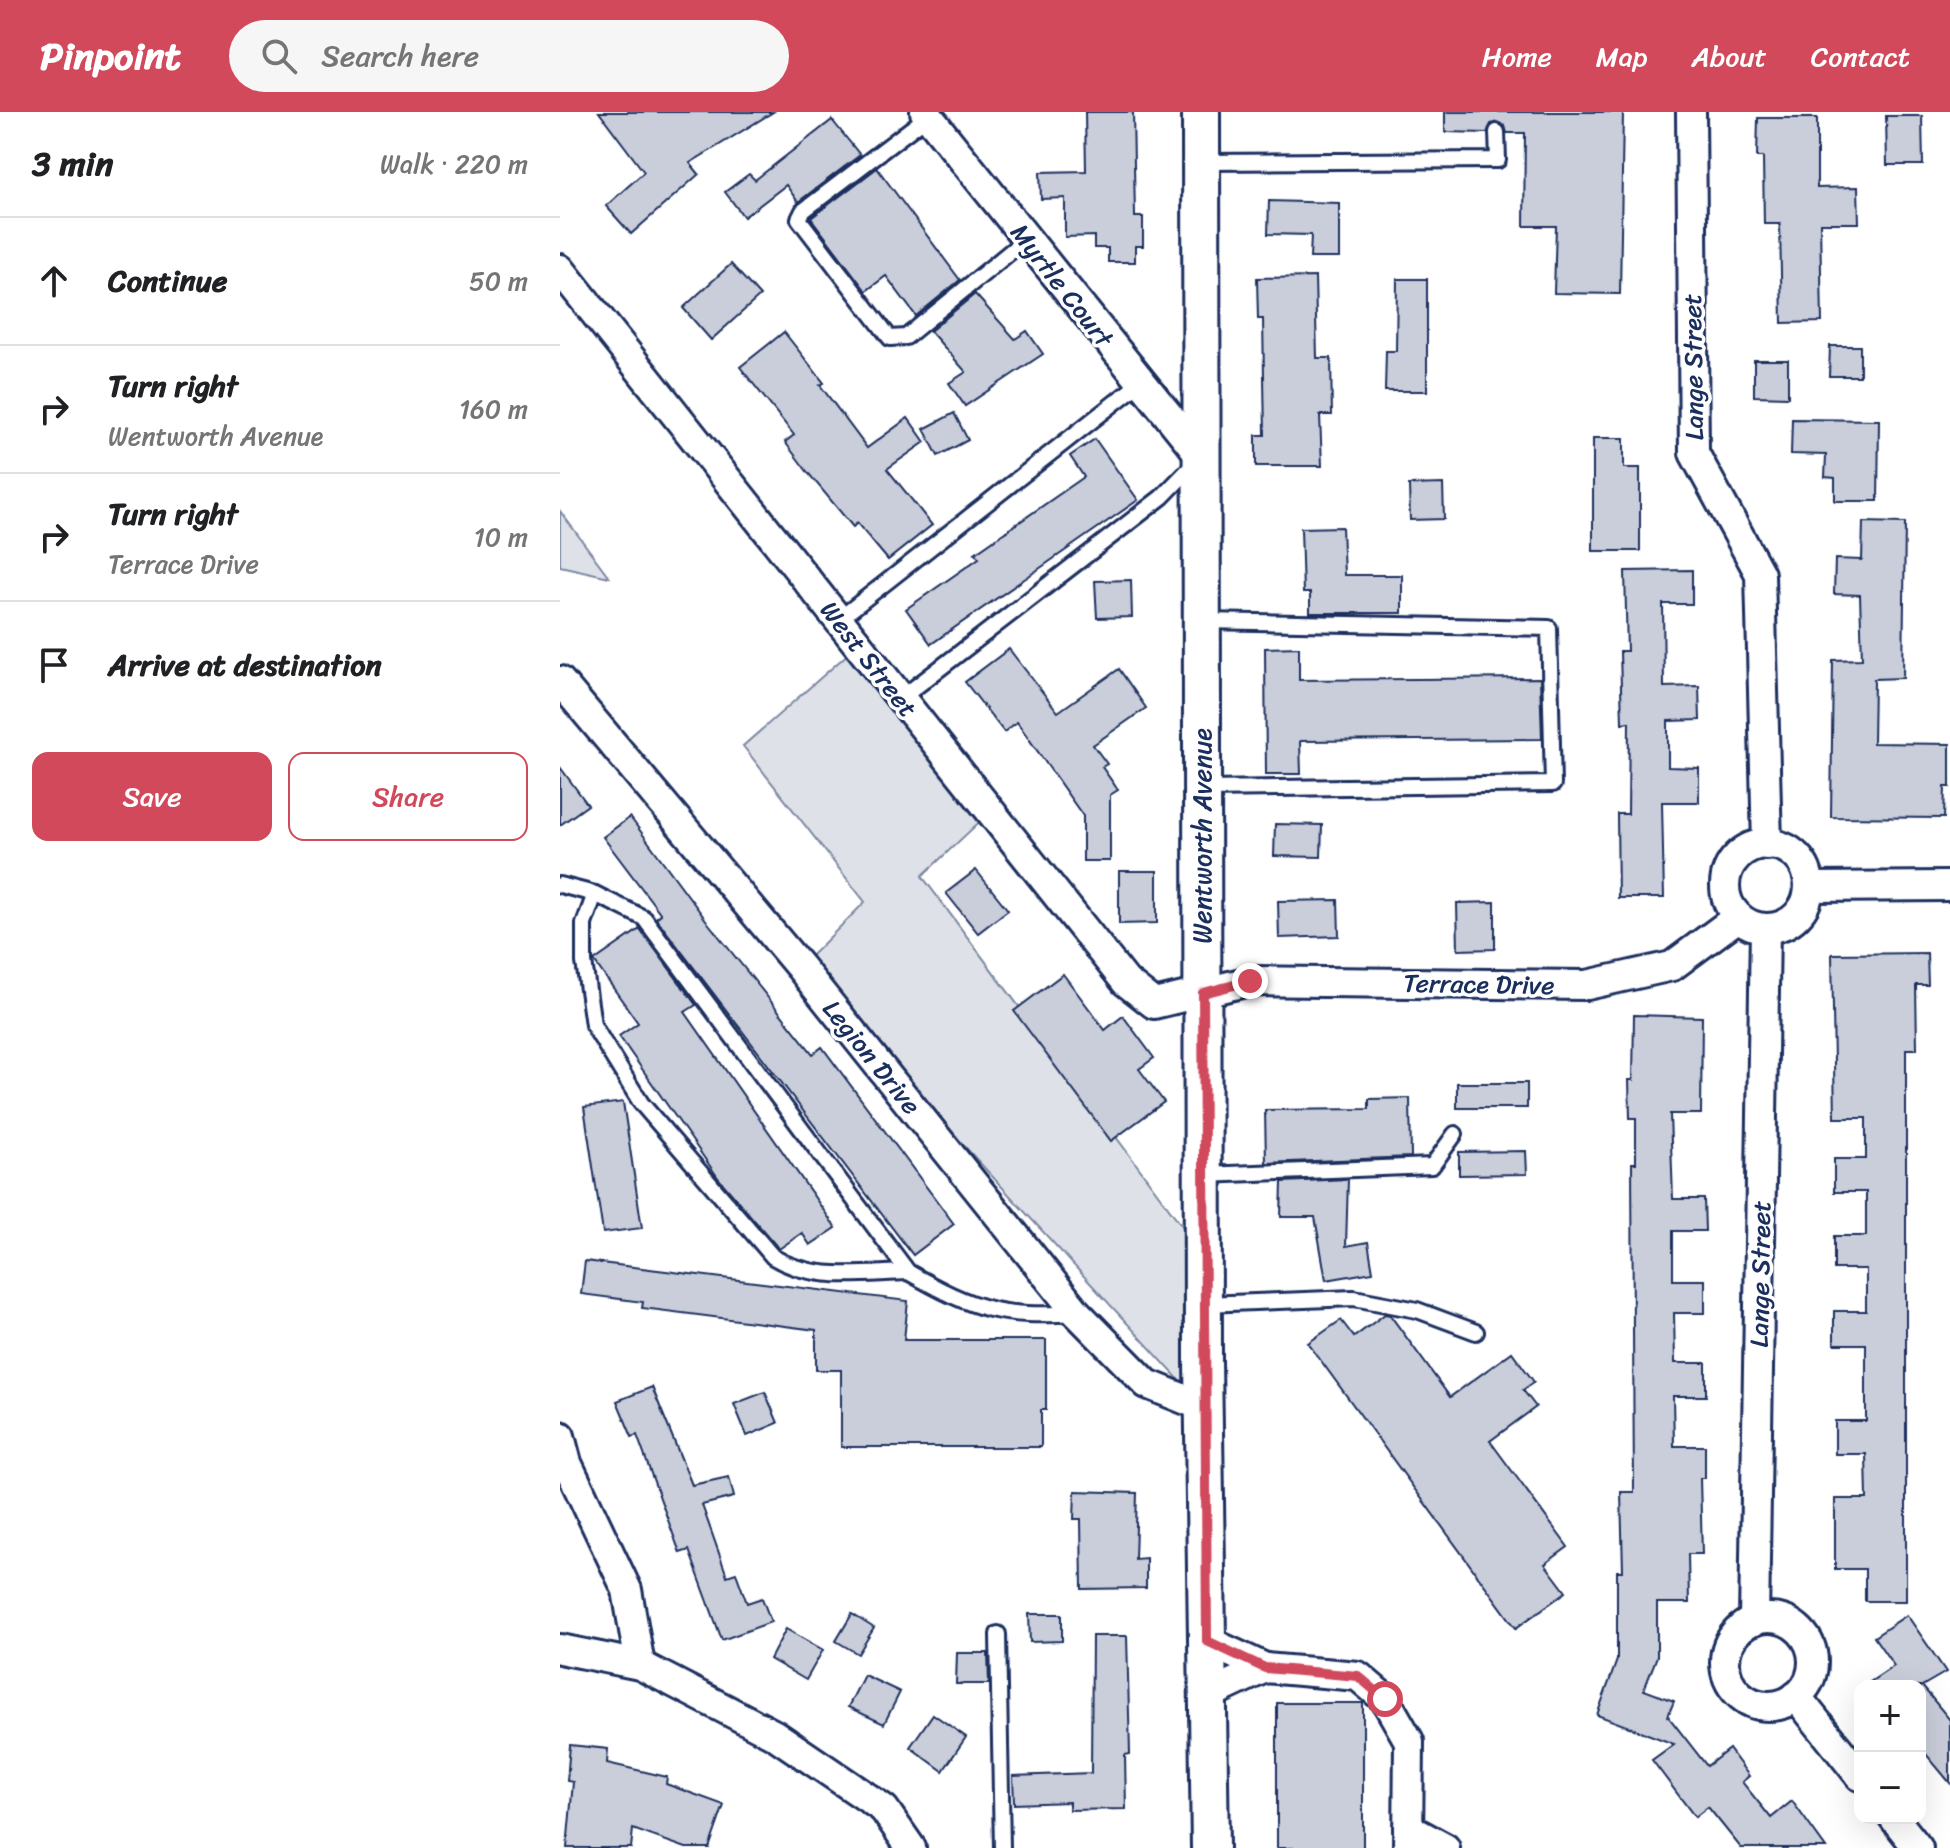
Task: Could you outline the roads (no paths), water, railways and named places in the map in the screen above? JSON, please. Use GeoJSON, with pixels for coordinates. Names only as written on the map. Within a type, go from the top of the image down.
{"type":"FeatureCollection","features":[{"type":"Feature","properties":{"kind":"street","name":"Wentworth Avenue"},"geometry":{"type":"LineString","coordinates":[[1201,112],[1203,1304],[1210,1848]]}},
{"type":"Feature","properties":{"kind":"street","name":"Lange Street"},"geometry":{"type":"LineString","coordinates":[[1691,112],[1694,453],[1760,574],[1767,845]]}},
{"type":"Feature","properties":{"kind":"street","name":"Myrtle Court"},"geometry":{"type":"LineString","coordinates":[[926,114],[1201,456]]}},
{"type":"Feature","properties":{"kind":"street","name":"West Street"},"geometry":{"type":"LineString","coordinates":[[560,269],[1126,982],[1154,1004],[1203,993]]}},
{"type":"Feature","properties":{"kind":"street","name":"Legion Drive"},"geometry":{"type":"LineString","coordinates":[[560,681],[810,980],[1077,1313],[1147,1384],[1204,1407]]}},
{"type":"Feature","properties":{"kind":"street"},"geometry":{"type":"LineString","coordinates":[[1767,845],[1791,852],[1807,873],[1809,887],[1801,911],[1791,921],[1765,928],[1738,917],[1725,892],[1726,877],[1741,854],[1767,845]]}},
{"type":"Feature","properties":{"kind":"street"},"geometry":{"type":"LineString","coordinates":[[1809,887],[1950,886]]}},
{"type":"Feature","properties":{"kind":"street","name":"Terrace Drive"},"geometry":{"type":"LineString","coordinates":[[1203,993],[1250,981],[1587,985],[1672,966],[1738,917]]}},
{"type":"Feature","properties":{"kind":"street","name":"Lange Street"},"geometry":{"type":"LineString","coordinates":[[1754,1621],[1765,928]]}},
{"type":"Feature","properties":{"kind":"street"},"geometry":{"type":"LineString","coordinates":[[560,1436],[567,1463],[627,1590],[640,1665]]}},
{"type":"Feature","properties":{"kind":"street"},"geometry":{"type":"LineString","coordinates":[[1754,1621],[1783,1621],[1805,1637],[1813,1664],[1810,1678],[1796,1696],[1779,1705],[1750,1703],[1729,1682],[1726,1653],[1731,1639],[1754,1621]]}},
{"type":"Feature","properties":{"kind":"street"},"geometry":{"type":"LineString","coordinates":[[1207,1641],[1265,1668],[1358,1676],[1385,1699],[1409,1741],[1408,1838],[1445,1848]]}},
{"type":"Feature","properties":{"kind":"street"},"geometry":{"type":"LineString","coordinates":[[560,1649],[640,1665],[787,1743],[884,1809],[911,1848]]}},
{"type":"Feature","properties":{"kind":"street"},"geometry":{"type":"LineString","coordinates":[[1208,1695],[1265,1668]]}},
{"type":"Feature","properties":{"kind":"street"},"geometry":{"type":"LineString","coordinates":[[1796,1696],[1854,1768]]}},
{"type":"Feature","properties":{"kind":"street"},"geometry":{"type":"LineString","coordinates":[[1899,1824],[1918,1848]]}},
{"type":"Feature","properties":{"kind":"lane"},"geometry":{"type":"LineString","coordinates":[[926,114],[803,211],[799,219],[890,338],[906,337],[1026,239]]}},
{"type":"Feature","properties":{"kind":"lane"},"geometry":{"type":"LineString","coordinates":[[1201,162],[1498,160],[1497,132]]}},
{"type":"Feature","properties":{"kind":"lane"},"geometry":{"type":"LineString","coordinates":[[838,620],[1140,383]]}},
{"type":"Feature","properties":{"kind":"lane"},"geometry":{"type":"LineString","coordinates":[[900,699],[1162,497],[1201,456]]}},
{"type":"Feature","properties":{"kind":"lane"},"geometry":{"type":"LineString","coordinates":[[1202,621],[1549,628],[1553,784],[1202,789]]}},
{"type":"Feature","properties":{"kind":"lane"},"geometry":{"type":"LineString","coordinates":[[560,885],[595,894],[644,918],[908,1272],[959,1301],[1001,1312],[1037,1316],[1077,1313]]}},
{"type":"Feature","properties":{"kind":"lane"},"geometry":{"type":"LineString","coordinates":[[595,894],[584,924],[584,962],[593,1025],[641,1103],[773,1257],[791,1268],[826,1275],[908,1272]]}},
{"type":"Feature","properties":{"kind":"lane"},"geometry":{"type":"LineString","coordinates":[[1203,1175],[1432,1166],[1455,1134]]}},
{"type":"Feature","properties":{"kind":"lane"},"geometry":{"type":"LineString","coordinates":[[1203,1304],[1354,1298],[1417,1310],[1476,1332]]}},
{"type":"Feature","properties":{"kind":"lane"},"geometry":{"type":"LineString","coordinates":[[998,1634],[1002,1848]]}}]}
